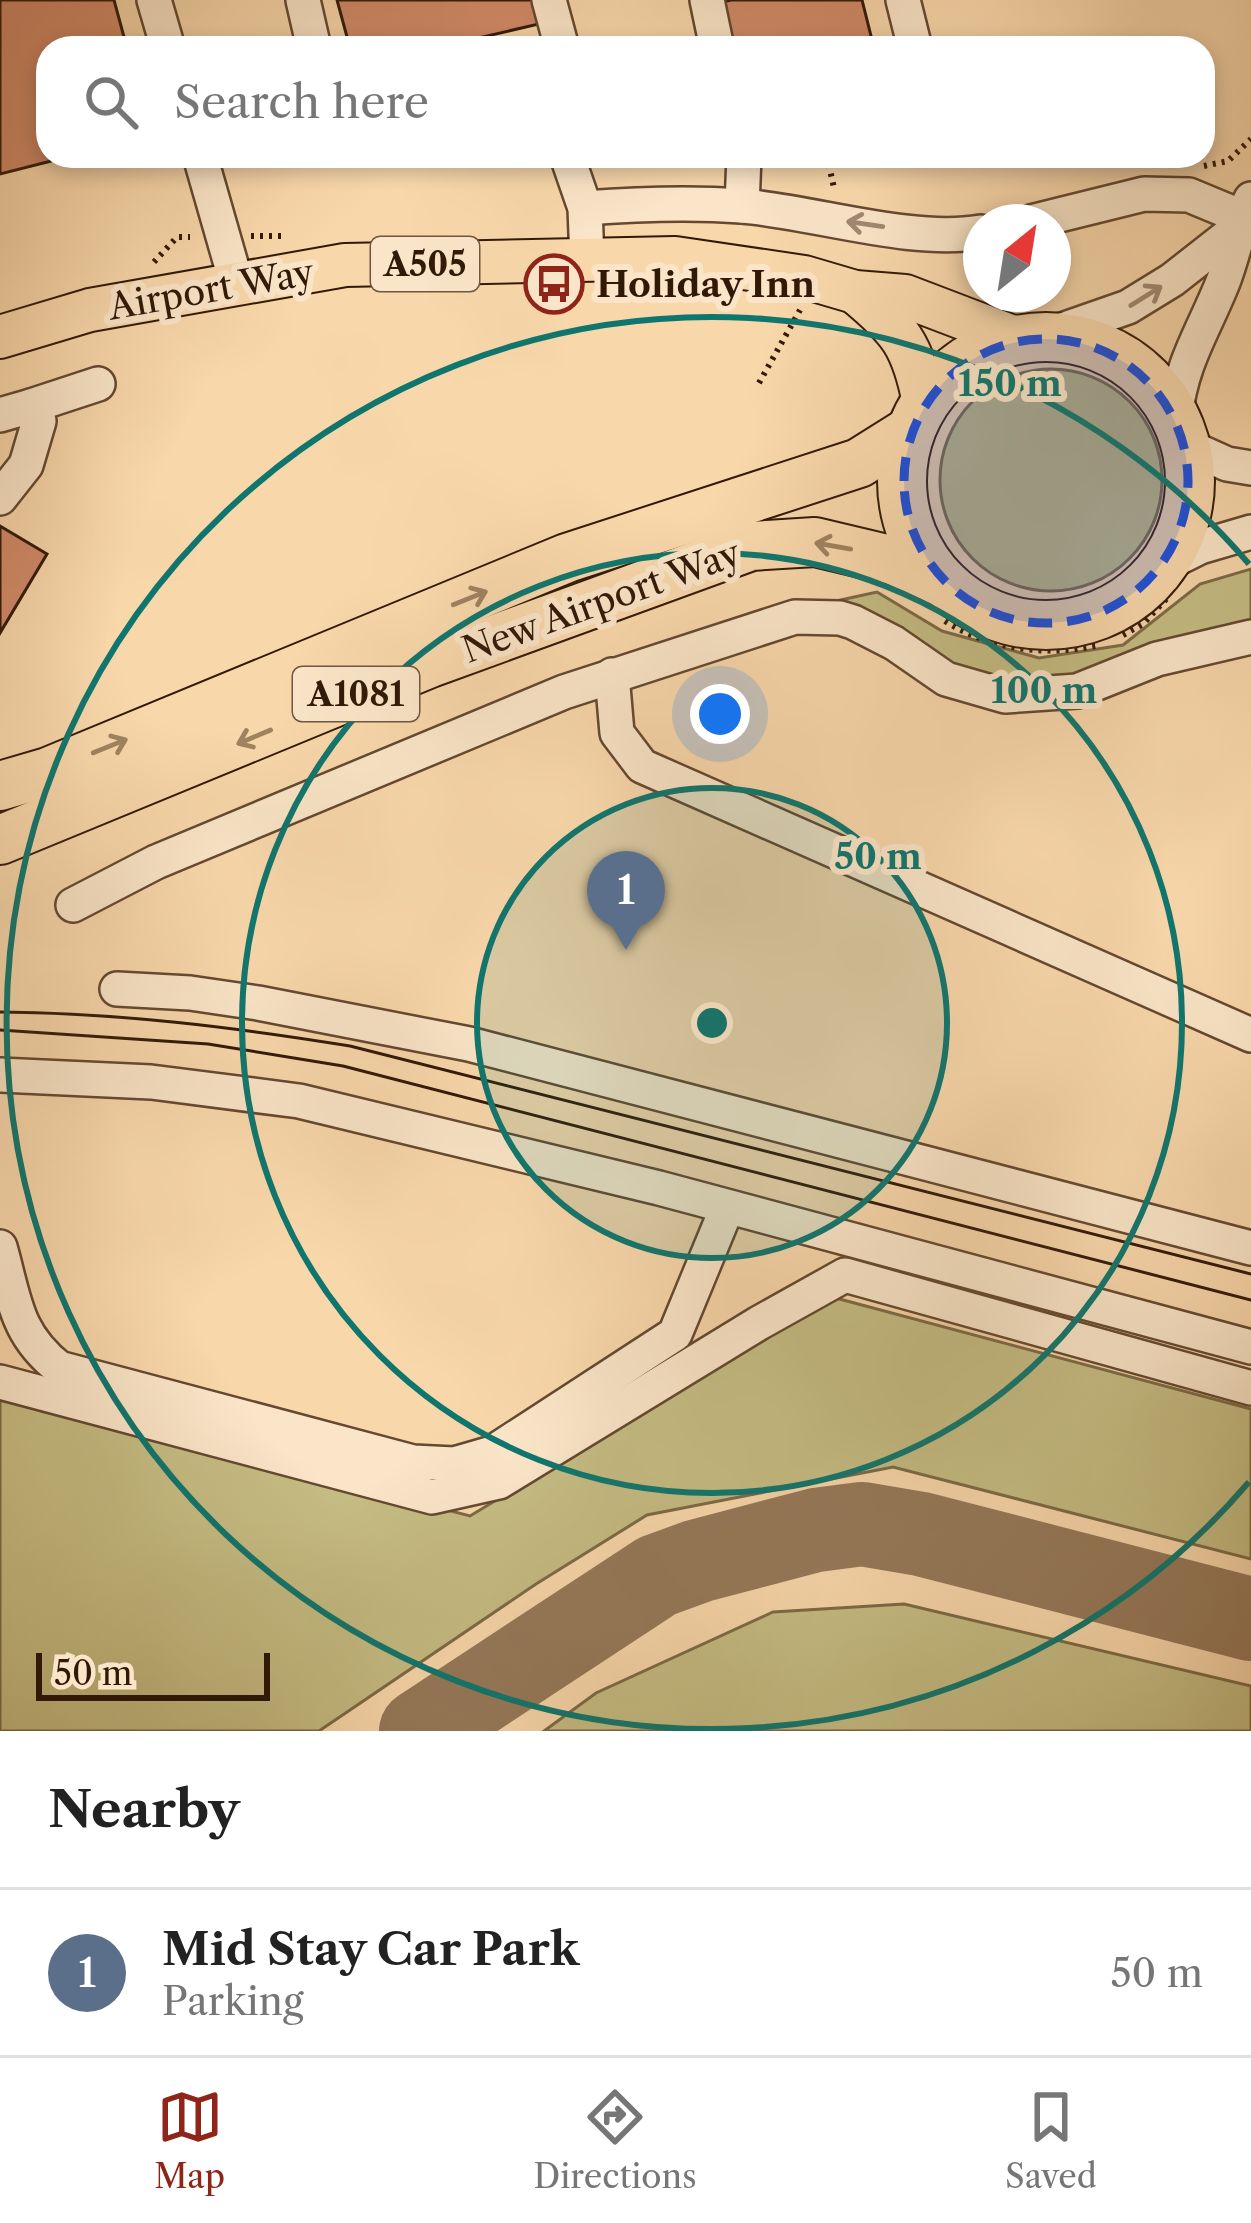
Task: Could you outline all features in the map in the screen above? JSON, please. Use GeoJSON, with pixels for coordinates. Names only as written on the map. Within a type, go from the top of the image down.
{"type":"FeatureCollection","features":[{"type":"Feature","properties":{"kind":"highway"},"geometry":{"type":"LineString","coordinates":[[1030,338],[1082,342],[1120,358],[1161,395],[1180,432],[1190,486],[1170,577],[1098,615],[1067,623],[1036,625],[943,601],[904,508],[902,478],[917,417],[965,362],[1030,338]]}},
{"type":"Feature","properties":{"kind":"highway","name":"New Airport Way"},"geometry":{"type":"LineString","coordinates":[[0,787],[48,772],[567,558],[859,463],[917,417]]}},
{"type":"Feature","properties":{"kind":"highway","name":"New Airport Way"},"geometry":{"type":"LineString","coordinates":[[0,840],[430,663],[751,546],[815,542],[895,561],[943,601]]}},
{"type":"Feature","properties":{"kind":"main road","name":"Airport Way"},"geometry":{"type":"LineString","coordinates":[[0,337],[90,310],[346,266],[675,258],[736,264],[905,296],[1030,338]]}},
{"type":"Feature","properties":{"kind":"main road"},"geometry":{"type":"LineString","coordinates":[[836,286],[892,322],[911,349],[917,417]]}},
{"type":"Feature","properties":{"kind":"street"},"geometry":{"type":"LineString","coordinates":[[154,0],[164,36]]}},
{"type":"Feature","properties":{"kind":"street"},"geometry":{"type":"LineString","coordinates":[[303,0],[311,36]]}},
{"type":"Feature","properties":{"kind":"street"},"geometry":{"type":"LineString","coordinates":[[549,0],[559,36]]}},
{"type":"Feature","properties":{"kind":"street"},"geometry":{"type":"LineString","coordinates":[[706,0],[714,36]]}},
{"type":"Feature","properties":{"kind":"street"},"geometry":{"type":"LineString","coordinates":[[903,0],[912,36]]}},
{"type":"Feature","properties":{"kind":"street"},"geometry":{"type":"LineString","coordinates":[[203,168],[237,284]]}},
{"type":"Feature","properties":{"kind":"street"},"geometry":{"type":"LineString","coordinates":[[571,168],[585,208],[587,260]]}},
{"type":"Feature","properties":{"kind":"street"},"geometry":{"type":"LineString","coordinates":[[742,206],[744,168]]}},
{"type":"Feature","properties":{"kind":"street"},"geometry":{"type":"LineString","coordinates":[[1071,212],[1144,194],[1189,195],[1243,215]]}},
{"type":"Feature","properties":{"kind":"street"},"geometry":{"type":"LineString","coordinates":[[585,208],[742,206],[923,232],[963,232]]}},
{"type":"Feature","properties":{"kind":"street"},"geometry":{"type":"LineString","coordinates":[[1030,338],[1128,307],[1172,280],[1243,215]]}},
{"type":"Feature","properties":{"kind":"street"},"geometry":{"type":"LineString","coordinates":[[1243,215],[1224,280],[1179,382],[1180,432],[1227,464],[1251,468]]}},
{"type":"Feature","properties":{"kind":"street"},"geometry":{"type":"LineString","coordinates":[[16,411],[98,384]]}},
{"type":"Feature","properties":{"kind":"street"},"geometry":{"type":"LineString","coordinates":[[0,498],[26,465],[38,436],[39,421],[16,411]]}},
{"type":"Feature","properties":{"kind":"street"},"geometry":{"type":"LineString","coordinates":[[1170,577],[1200,547],[1251,532]]}},
{"type":"Feature","properties":{"kind":"street"},"geometry":{"type":"LineString","coordinates":[[73,904],[175,854],[611,675],[795,617],[840,618],[873,631],[946,679],[1005,696],[1077,692],[1157,659],[1251,638]]}},
{"type":"Feature","properties":{"kind":"street"},"geometry":{"type":"LineString","coordinates":[[611,675],[617,734],[642,766],[1251,1035]]}},
{"type":"Feature","properties":{"kind":"street"},"geometry":{"type":"LineString","coordinates":[[118,989],[258,1003],[469,1045],[1251,1248]]}},
{"type":"Feature","properties":{"kind":"street"},"geometry":{"type":"LineString","coordinates":[[0,1075],[151,1082],[298,1101],[588,1170],[1251,1347]]}},
{"type":"Feature","properties":{"kind":"street"},"geometry":{"type":"LineString","coordinates":[[0,1247],[25,1333],[34,1348],[59,1368],[413,1462],[454,1464],[492,1453],[675,1334],[727,1208]]}},
{"type":"Feature","properties":{"kind":"street"},"geometry":{"type":"LineString","coordinates":[[0,1382],[432,1497],[499,1482],[759,1323],[845,1276],[1251,1388]]}},
{"type":"Feature","properties":{"kind":"path"},"geometry":{"type":"LineString","coordinates":[[830,168],[836,193]]}},
{"type":"Feature","properties":{"kind":"path"},"geometry":{"type":"LineString","coordinates":[[759,383],[836,286]]}},
{"type":"Feature","properties":{"kind":"path"},"geometry":{"type":"LineString","coordinates":[[943,601],[993,644],[1075,651],[1110,642],[1143,624],[1170,577]]}},
{"type":"Feature","properties":{"kind":"highlighted area"},"geometry":{"type":"Polygon","coordinates":[[[1018,339],[1069,339],[1120,358],[1161,395],[1185,445],[1190,486],[1171,552],[1147,584],[1098,615],[1035,625],[975,606],[929,565],[904,508],[910,431],[924,403],[965,361],[1018,339]]]}},
{"type":"Feature","properties":{"kind":"shaded area"},"geometry":{"type":"Polygon","coordinates":[[[1051,369],[1094,377],[1130,401],[1154,437],[1162,480],[1154,523],[1130,559],[1094,583],[1051,591],[1008,583],[972,559],[948,523],[940,480],[948,437],[972,401],[1008,377],[1051,369]]]}},
{"type":"Feature","properties":{"kind":"shaded area"},"geometry":{"type":"Polygon","coordinates":[[[1251,569],[1251,629],[1108,672],[1032,683],[997,682],[965,673],[836,601],[877,592],[942,631],[1039,658],[1123,645],[1200,584],[1251,569]]]}},
{"type":"Feature","properties":{"kind":"shaded area"},"geometry":{"type":"Polygon","coordinates":[[[832,1297],[1251,1409],[1251,1559],[893,1467],[647,1515],[319,1731],[0,1731],[0,1394],[470,1516],[832,1297]]]}},
{"type":"Feature","properties":{"kind":"shaded area"},"geometry":{"type":"Polygon","coordinates":[[[904,1604],[1251,1686],[1251,1731],[544,1731],[596,1693],[773,1612],[904,1604]]]}},
{"type":"Feature","properties":{"kind":"building"},"geometry":{"type":"Polygon","coordinates":[[[0,0],[114,0],[124,36],[36,36],[36,165],[0,174],[0,0]]]}},
{"type":"Feature","properties":{"kind":"building"},"geometry":{"type":"Polygon","coordinates":[[[337,0],[532,0],[539,24],[487,36],[347,36],[337,0]]]}},
{"type":"Feature","properties":{"kind":"building"},"geometry":{"type":"Polygon","coordinates":[[[862,0],[871,36],[722,36],[715,4],[862,0]]]}},
{"type":"Feature","properties":{"kind":"building"},"geometry":{"type":"Polygon","coordinates":[[[0,526],[47,554],[0,633],[0,526]]]}},
{"type":"Feature","properties":{"kind":"taxiway"},"geometry":{"type":"LineString","coordinates":[[421,1731],[657,1576],[816,1530],[862,1524],[921,1534],[1251,1619]]}},
{"type":"Feature","properties":{"kind":"tram line"},"geometry":{"type":"LineString","coordinates":[[0,1012],[175,1022],[350,1046],[1251,1274]]}},
{"type":"Feature","properties":{"kind":"tram line"},"geometry":{"type":"LineString","coordinates":[[0,1030],[208,1044],[343,1066],[1251,1300]]}},
{"type":"Feature","properties":{"kind":"place","name":"Holiday Inn"},"geometry":{"type":"Point","coordinates":[554,284]}},
{"type":"Feature","properties":{"kind":"place","name":"Mid Stay Car Park"},"geometry":{"type":"Point","coordinates":[626,950]}}]}
